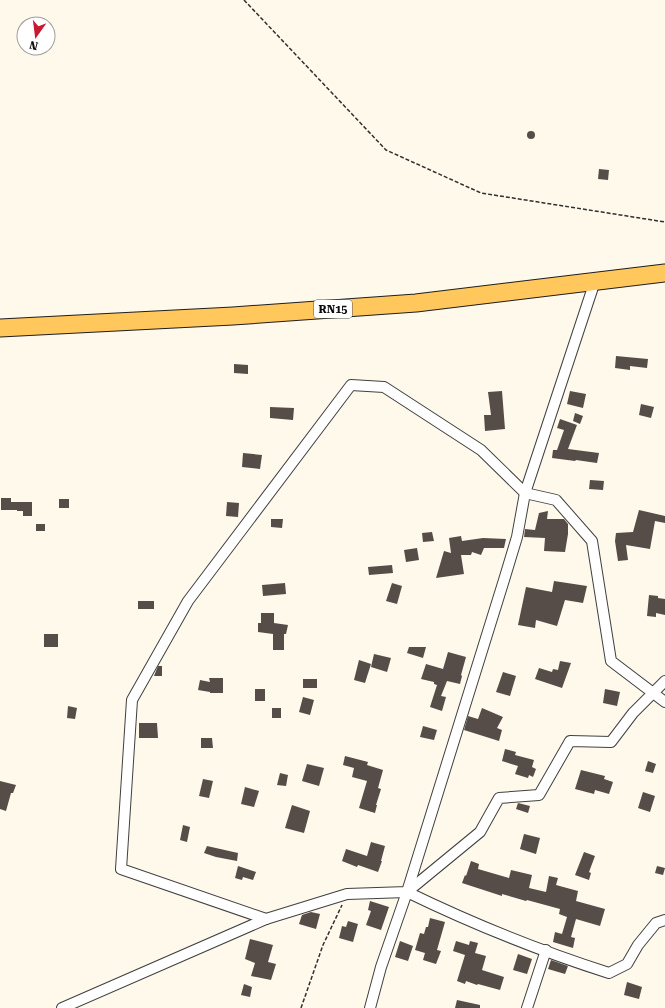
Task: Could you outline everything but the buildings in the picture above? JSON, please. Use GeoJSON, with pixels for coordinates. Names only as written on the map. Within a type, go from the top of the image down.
{"type":"FeatureCollection","features":[{"type":"Feature","properties":{"kind":"main road","name":"RN15"},"geometry":{"type":"LineString","coordinates":[[0,328],[233,316],[416,303],[665,273]]}},
{"type":"Feature","properties":{"kind":"street"},"geometry":{"type":"LineString","coordinates":[[370,1008],[381,967],[407,892],[517,537],[525,493],[595,281]]}},
{"type":"Feature","properties":{"kind":"street"},"geometry":{"type":"LineString","coordinates":[[266,919],[121,869],[132,700],[188,601],[351,385],[384,387],[481,450],[525,493],[556,500],[592,541],[611,661],[665,702]]}},
{"type":"Feature","properties":{"kind":"street"},"geometry":{"type":"LineString","coordinates":[[407,892],[480,832],[499,798],[539,796],[570,741],[611,742],[633,713],[665,681]]}},
{"type":"Feature","properties":{"kind":"street"},"geometry":{"type":"LineString","coordinates":[[62,1008],[266,919],[347,894],[407,892],[457,916],[609,973],[627,964],[638,945],[656,923],[665,920]]}},
{"type":"Feature","properties":{"kind":"street"},"geometry":{"type":"LineString","coordinates":[[527,1008],[546,950]]}},
{"type":"Feature","properties":{"kind":"path"},"geometry":{"type":"LineString","coordinates":[[244,0],[386,150],[482,193],[665,222]]}},
{"type":"Feature","properties":{"kind":"path"},"geometry":{"type":"LineString","coordinates":[[301,1008],[322,945],[347,894]]}}]}
